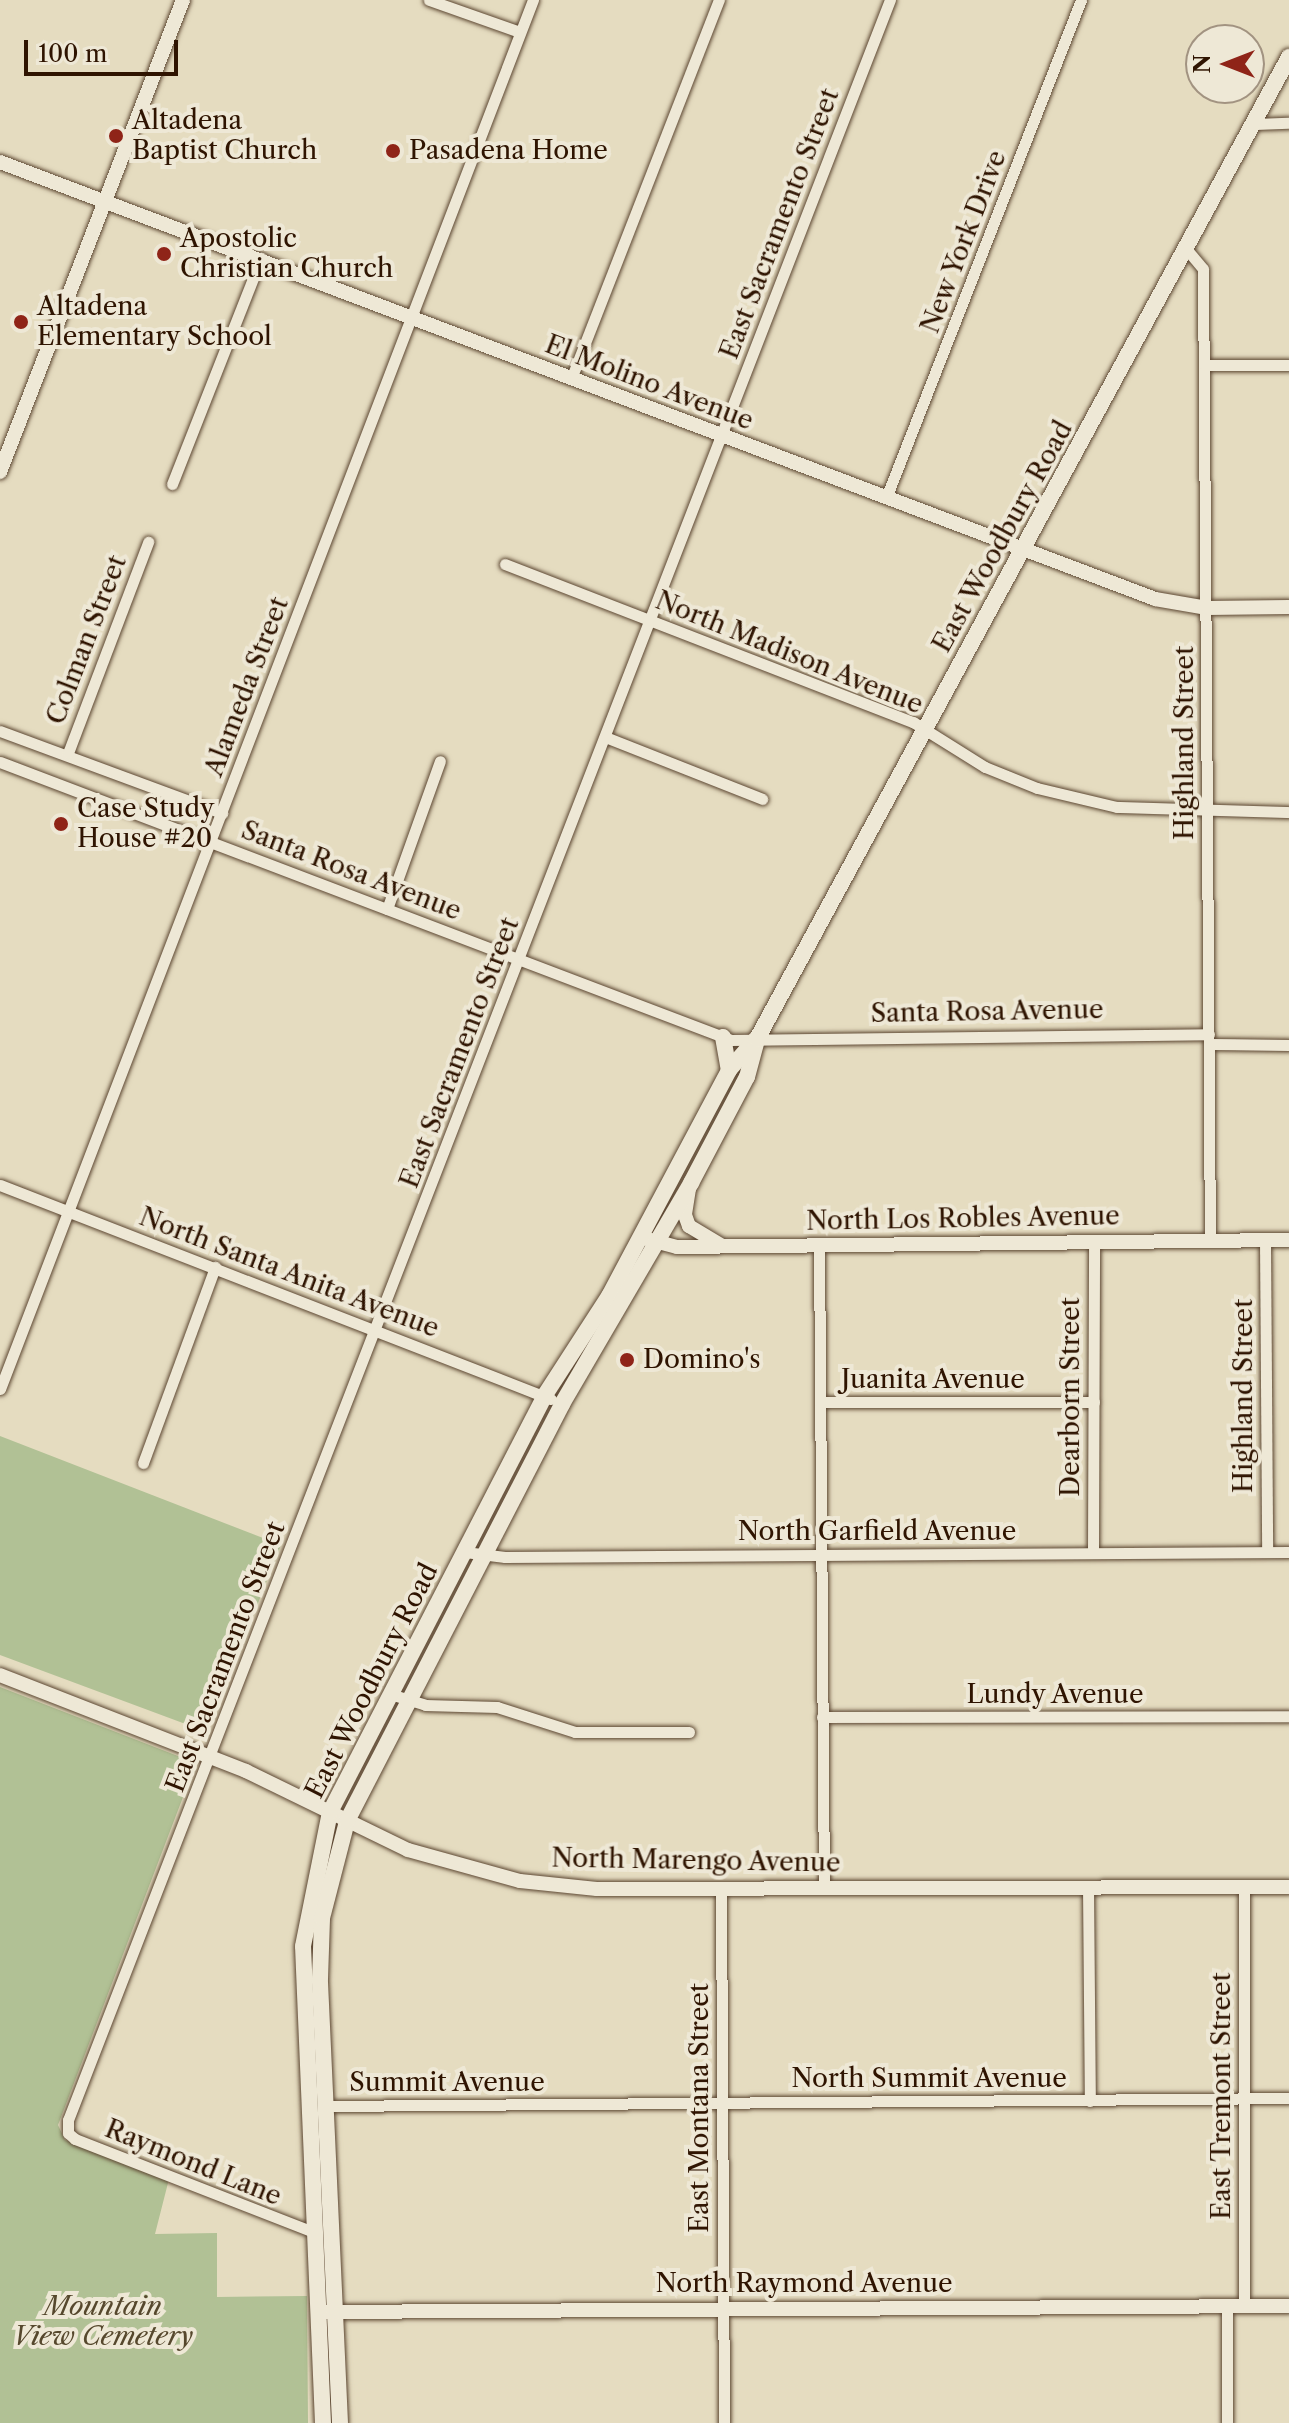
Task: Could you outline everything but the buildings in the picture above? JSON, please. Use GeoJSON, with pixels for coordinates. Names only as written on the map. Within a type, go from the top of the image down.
{"type":"FeatureCollection","features":[{"type":"Feature","properties":{"kind":"main road","name":"East Woodbury Road"},"geometry":{"type":"LineString","coordinates":[[323,2423],[303,1946],[330,1812],[545,1395],[647,1239],[691,1183],[747,1077],[757,1039],[1188,251],[1289,57]]}},
{"type":"Feature","properties":{"kind":"main road"},"geometry":{"type":"LineString","coordinates":[[723,1037],[729,1070]]}},
{"type":"Feature","properties":{"kind":"main road","name":"East Woodbury Road"},"geometry":{"type":"LineString","coordinates":[[340,2423],[337,2311],[324,2106],[322,1918],[347,1821],[562,1404],[605,1337],[647,1239],[729,1070],[757,1039]]}},
{"type":"Feature","properties":{"kind":"main road"},"geometry":{"type":"LineString","coordinates":[[589,1329],[605,1337]]}},
{"type":"Feature","properties":{"kind":"street"},"geometry":{"type":"LineString","coordinates":[[0,472],[183,0]]}},
{"type":"Feature","properties":{"kind":"street"},"geometry":{"type":"LineString","coordinates":[[429,0],[520,32]]}},
{"type":"Feature","properties":{"kind":"street","name":"Alameda Street"},"geometry":{"type":"LineString","coordinates":[[0,1389],[5,1362],[68,1213],[533,0]]}},
{"type":"Feature","properties":{"kind":"street"},"geometry":{"type":"LineString","coordinates":[[571,379],[719,0]]}},
{"type":"Feature","properties":{"kind":"street","name":"East Sacramento Street"},"geometry":{"type":"LineString","coordinates":[[68,2120],[890,0]]}},
{"type":"Feature","properties":{"kind":"street","name":"New York Drive"},"geometry":{"type":"LineString","coordinates":[[886,498],[1081,0]]}},
{"type":"Feature","properties":{"kind":"street"},"geometry":{"type":"LineString","coordinates":[[1254,124],[1289,123]]}},
{"type":"Feature","properties":{"kind":"street","name":"El Molino Avenue"},"geometry":{"type":"LineString","coordinates":[[0,162],[261,258],[571,379],[1155,599],[1207,608],[1289,607]]}},
{"type":"Feature","properties":{"kind":"street","name":"Highland Street"},"geometry":{"type":"LineString","coordinates":[[1188,251],[1203,269],[1210,1241]]}},
{"type":"Feature","properties":{"kind":"street"},"geometry":{"type":"LineString","coordinates":[[172,484],[261,258]]}},
{"type":"Feature","properties":{"kind":"street"},"geometry":{"type":"LineString","coordinates":[[1205,365],[1289,365]]}},
{"type":"Feature","properties":{"kind":"street","name":"Colman Street"},"geometry":{"type":"LineString","coordinates":[[68,753],[148,542]]}},
{"type":"Feature","properties":{"kind":"street","name":"North Madison Avenue"},"geometry":{"type":"LineString","coordinates":[[505,564],[913,722],[985,767],[1037,788],[1117,807],[1289,812]]}},
{"type":"Feature","properties":{"kind":"street","name":"Santa Rosa Avenue"},"geometry":{"type":"LineString","coordinates":[[0,731],[68,753],[222,813]]}},
{"type":"Feature","properties":{"kind":"street"},"geometry":{"type":"LineString","coordinates":[[605,737],[762,799]]}},
{"type":"Feature","properties":{"kind":"street"},"geometry":{"type":"LineString","coordinates":[[387,909],[440,761]]}},
{"type":"Feature","properties":{"kind":"street","name":"Santa Rosa Avenue"},"geometry":{"type":"LineString","coordinates":[[0,762],[723,1037],[1210,1039],[1289,1045]]}},
{"type":"Feature","properties":{"kind":"street"},"geometry":{"type":"LineString","coordinates":[[691,1183],[685,1215],[689,1226],[721,1245]]}},
{"type":"Feature","properties":{"kind":"street","name":"North Santa Anita Avenue"},"geometry":{"type":"LineString","coordinates":[[0,1185],[377,1328],[562,1404]]}},
{"type":"Feature","properties":{"kind":"street","name":"North Los Robles Avenue"},"geometry":{"type":"LineString","coordinates":[[647,1239],[721,1245],[1289,1240]]}},
{"type":"Feature","properties":{"kind":"street","name":"Highland Street"},"geometry":{"type":"LineString","coordinates":[[1265,1240],[1267,1552]]}},
{"type":"Feature","properties":{"kind":"street","name":"Dearborn Street"},"geometry":{"type":"LineString","coordinates":[[1093,1552],[1094,1241]]}},
{"type":"Feature","properties":{"kind":"street"},"geometry":{"type":"LineString","coordinates":[[819,1244],[824,1889]]}},
{"type":"Feature","properties":{"kind":"street"},"geometry":{"type":"LineString","coordinates":[[143,1463],[215,1267]]}},
{"type":"Feature","properties":{"kind":"street","name":"Juanita Avenue"},"geometry":{"type":"LineString","coordinates":[[820,1402],[1094,1402]]}},
{"type":"Feature","properties":{"kind":"street","name":"North Garfield Avenue"},"geometry":{"type":"LineString","coordinates":[[465,1552],[820,1555],[1289,1552]]}},
{"type":"Feature","properties":{"kind":"street","name":"North Marengo Avenue"},"geometry":{"type":"LineString","coordinates":[[0,1675],[211,1757],[408,1850],[520,1881],[597,1889],[1289,1887]]}},
{"type":"Feature","properties":{"kind":"street"},"geometry":{"type":"LineString","coordinates":[[390,1694],[425,1705],[497,1707],[575,1732],[689,1732]]}},
{"type":"Feature","properties":{"kind":"street","name":"Lundy Avenue"},"geometry":{"type":"LineString","coordinates":[[822,1717],[1289,1716]]}},
{"type":"Feature","properties":{"kind":"street"},"geometry":{"type":"LineString","coordinates":[[1088,1886],[1090,2101]]}},
{"type":"Feature","properties":{"kind":"street","name":"East Tremont Street"},"geometry":{"type":"LineString","coordinates":[[1244,1886],[1244,2306]]}},
{"type":"Feature","properties":{"kind":"street","name":"East Montana Street"},"geometry":{"type":"LineString","coordinates":[[721,1889],[724,2423]]}},
{"type":"Feature","properties":{"kind":"street","name":"North Summit Avenue"},"geometry":{"type":"LineString","coordinates":[[570,2105],[1289,2098]]}},
{"type":"Feature","properties":{"kind":"street","name":"Summit Avenue"},"geometry":{"type":"LineString","coordinates":[[324,2106],[570,2105]]}},
{"type":"Feature","properties":{"kind":"street","name":"Raymond Lane"},"geometry":{"type":"LineString","coordinates":[[68,2120],[68,2133],[75,2139],[316,2233]]}},
{"type":"Feature","properties":{"kind":"street"},"geometry":{"type":"LineString","coordinates":[[1227,2306],[1227,2423]]}},
{"type":"Feature","properties":{"kind":"street","name":"North Raymond Avenue"},"geometry":{"type":"LineString","coordinates":[[320,2312],[1289,2306]]}},
{"type":"Feature","properties":{"kind":"green space"},"geometry":{"type":"Polygon","coordinates":[[[0,1436],[281,1545],[207,1732],[0,1655],[0,1436]]]}},
{"type":"Feature","properties":{"kind":"green space","name":"Mountain View Cemetery"},"geometry":{"type":"Polygon","coordinates":[[[0,1687],[196,1763],[58,2125],[65,2140],[169,2179],[155,2234],[217,2233],[217,2297],[307,2296],[308,2423],[0,2423],[0,1687]]]}},
{"type":"Feature","properties":{"kind":"place","name":"Altadena Baptist Church"},"geometry":{"type":"Point","coordinates":[116,136]}},
{"type":"Feature","properties":{"kind":"place","name":"Pasadena Home"},"geometry":{"type":"Point","coordinates":[393,151]}},
{"type":"Feature","properties":{"kind":"place","name":"Apostolic Christian Church"},"geometry":{"type":"Point","coordinates":[164,254]}},
{"type":"Feature","properties":{"kind":"place","name":"Altadena Elementary School"},"geometry":{"type":"Point","coordinates":[21,322]}},
{"type":"Feature","properties":{"kind":"place","name":"Case Study House #20"},"geometry":{"type":"Point","coordinates":[61,824]}},
{"type":"Feature","properties":{"kind":"place","name":"Domino's"},"geometry":{"type":"Point","coordinates":[627,1360]}}]}
